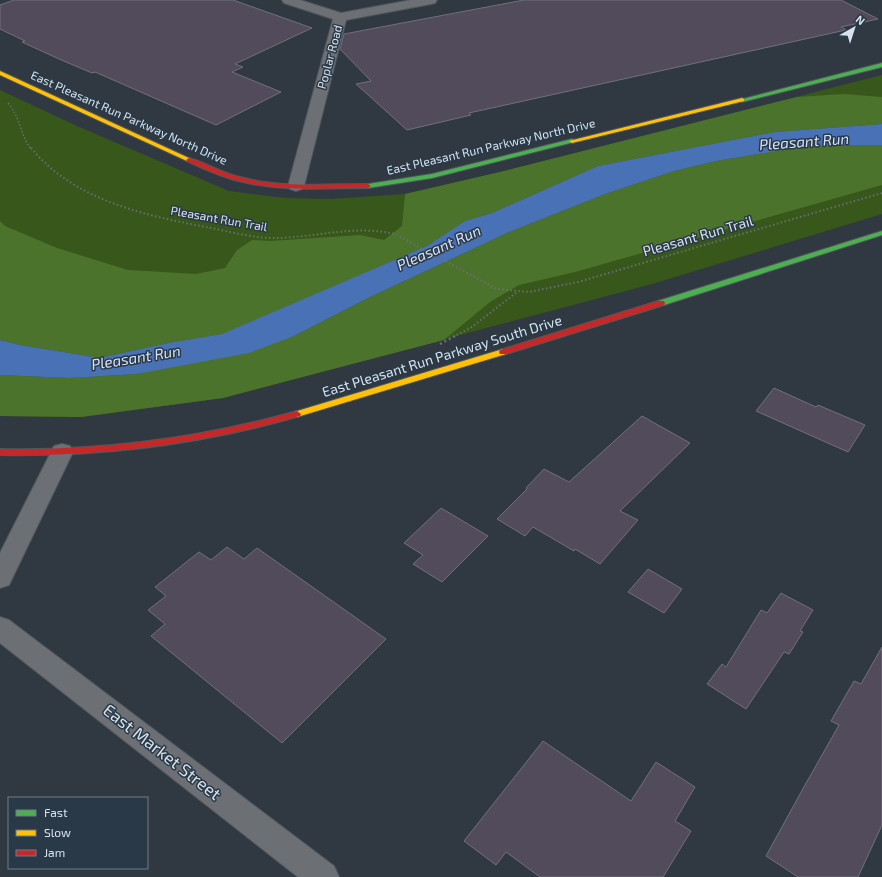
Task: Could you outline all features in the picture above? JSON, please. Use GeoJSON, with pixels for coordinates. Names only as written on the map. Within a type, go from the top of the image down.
{"type":"FeatureCollection","features":[{"type":"Feature","properties":{"kind":"main road","name":"East Pleasant Run Parkway North Drive"},"geometry":{"type":"LineString","coordinates":[[0,73],[210,170],[246,181],[296,186],[373,186],[407,181],[882,65]]}},
{"type":"Feature","properties":{"kind":"main road","name":"East Pleasant Run Parkway South Drive"},"geometry":{"type":"LineString","coordinates":[[0,452],[62,452],[154,444],[198,438],[287,417],[575,330],[882,233]]}},
{"type":"Feature","properties":{"kind":"street"},"geometry":{"type":"LineString","coordinates":[[288,0],[340,17]]}},
{"type":"Feature","properties":{"kind":"street","name":"Poplar Road"},"geometry":{"type":"LineString","coordinates":[[296,186],[340,17],[431,0]]}},
{"type":"Feature","properties":{"kind":"street"},"geometry":{"type":"LineString","coordinates":[[0,578],[62,452]]}},
{"type":"Feature","properties":{"kind":"street","name":"East Market Street"},"geometry":{"type":"LineString","coordinates":[[0,628],[323,877]]}},
{"type":"Feature","properties":{"kind":"path","name":"Pleasant Run Trail"},"geometry":{"type":"LineString","coordinates":[[4,100],[14,109],[24,138],[31,149],[52,170],[67,181],[90,193],[127,208],[194,225],[269,238],[315,235],[365,229],[383,230],[395,234],[497,289],[517,292],[539,290],[578,282],[882,193]]}},
{"type":"Feature","properties":{"kind":"path"},"geometry":{"type":"LineString","coordinates":[[434,347],[472,327],[517,292]]}},
{"type":"Feature","properties":{"kind":"green space"},"geometry":{"type":"Polygon","coordinates":[[[882,75],[882,214],[652,284],[223,398],[81,417],[0,416],[0,90],[77,126],[229,191],[285,198],[331,199],[405,194],[500,172],[882,75]]]}},
{"type":"Feature","properties":{"kind":"green space"},"geometry":{"type":"Polygon","coordinates":[[[844,94],[882,97],[882,124],[775,132],[598,166],[492,213],[465,221],[427,246],[223,334],[168,343],[100,358],[20,345],[0,340],[0,221],[5,226],[57,248],[128,270],[196,274],[225,268],[237,250],[252,240],[270,241],[360,235],[384,240],[402,226],[405,194],[500,172],[797,97],[844,94]]]}},
{"type":"Feature","properties":{"kind":"green space"},"geometry":{"type":"Polygon","coordinates":[[[882,145],[882,185],[575,272],[519,285],[490,302],[444,340],[223,398],[81,417],[0,416],[0,375],[70,378],[136,374],[294,336],[368,298],[507,233],[605,194],[674,171],[716,161],[807,146],[882,145]]]}},
{"type":"Feature","properties":{"kind":"water","name":"Pleasant Run"},"geometry":{"type":"Polygon","coordinates":[[[882,124],[882,145],[807,146],[716,161],[674,171],[605,194],[507,233],[368,298],[294,336],[249,353],[136,374],[70,378],[0,375],[0,340],[20,345],[100,358],[168,343],[222,334],[427,246],[465,221],[492,213],[598,166],[775,132],[882,124]]]}},
{"type":"Feature","properties":{"kind":"building"},"geometry":{"type":"Polygon","coordinates":[[[14,0],[233,0],[312,28],[235,64],[243,67],[232,72],[281,92],[216,125],[95,72],[92,73],[59,59],[22,42],[25,41],[0,29],[0,5],[14,0]]]}},
{"type":"Feature","properties":{"kind":"building"},"geometry":{"type":"Polygon","coordinates":[[[524,0],[841,0],[878,19],[841,27],[846,30],[469,113],[471,115],[407,130],[356,84],[371,81],[340,49],[344,34],[524,0]]]}},
{"type":"Feature","properties":{"kind":"building"},"geometry":{"type":"Polygon","coordinates":[[[774,388],[816,407],[818,405],[865,425],[848,452],[756,411],[774,388]]]}},
{"type":"Feature","properties":{"kind":"building"},"geometry":{"type":"Polygon","coordinates":[[[642,416],[690,443],[620,511],[638,520],[600,564],[533,527],[525,536],[497,519],[527,489],[526,488],[544,469],[569,482],[642,416]]]}},
{"type":"Feature","properties":{"kind":"building"},"geometry":{"type":"Polygon","coordinates":[[[441,508],[488,536],[442,582],[413,564],[423,555],[404,543],[441,508]]]}},
{"type":"Feature","properties":{"kind":"building"},"geometry":{"type":"Polygon","coordinates":[[[227,547],[244,559],[257,548],[386,639],[282,743],[151,636],[165,624],[148,610],[166,596],[155,587],[199,552],[211,560],[227,547]]]}},
{"type":"Feature","properties":{"kind":"building"},"geometry":{"type":"Polygon","coordinates":[[[648,569],[682,589],[664,613],[628,592],[648,569]]]}},
{"type":"Feature","properties":{"kind":"building"},"geometry":{"type":"Polygon","coordinates":[[[781,593],[813,610],[800,631],[803,632],[789,654],[784,652],[746,709],[707,684],[722,664],[726,667],[761,610],[767,613],[781,593]]]}},
{"type":"Feature","properties":{"kind":"building"},"geometry":{"type":"Polygon","coordinates":[[[882,647],[882,825],[858,877],[798,877],[766,856],[839,725],[831,721],[854,681],[861,684],[882,647]]]}},
{"type":"Feature","properties":{"kind":"building"},"geometry":{"type":"Polygon","coordinates":[[[543,741],[631,801],[656,762],[695,787],[675,821],[691,831],[663,877],[540,877],[506,852],[496,865],[464,841],[543,741]]]}},
{"type":"Feature","properties":{"kind":"traffic: fast"},"geometry":{"type":"LineString","coordinates":[[742,100],[882,65]]}},
{"type":"Feature","properties":{"kind":"traffic: fast"},"geometry":{"type":"LineString","coordinates":[[368,186],[432,176],[572,141]]}},
{"type":"Feature","properties":{"kind":"traffic: fast"},"geometry":{"type":"LineString","coordinates":[[661,303],[882,233]]}},
{"type":"Feature","properties":{"kind":"traffic: slow"},"geometry":{"type":"LineString","coordinates":[[0,73],[189,160]]}},
{"type":"Feature","properties":{"kind":"traffic: slow"},"geometry":{"type":"LineString","coordinates":[[572,141],[742,100]]}},
{"type":"Feature","properties":{"kind":"traffic: slow"},"geometry":{"type":"LineString","coordinates":[[297,414],[503,352]]}},
{"type":"Feature","properties":{"kind":"traffic: jam"},"geometry":{"type":"LineString","coordinates":[[189,160],[232,177],[262,184],[368,186]]}},
{"type":"Feature","properties":{"kind":"traffic: jam"},"geometry":{"type":"LineString","coordinates":[[503,352],[661,303]]}},
{"type":"Feature","properties":{"kind":"traffic: jam"},"geometry":{"type":"LineString","coordinates":[[0,452],[64,451],[128,446],[177,440],[249,427],[297,414]]}}]}
